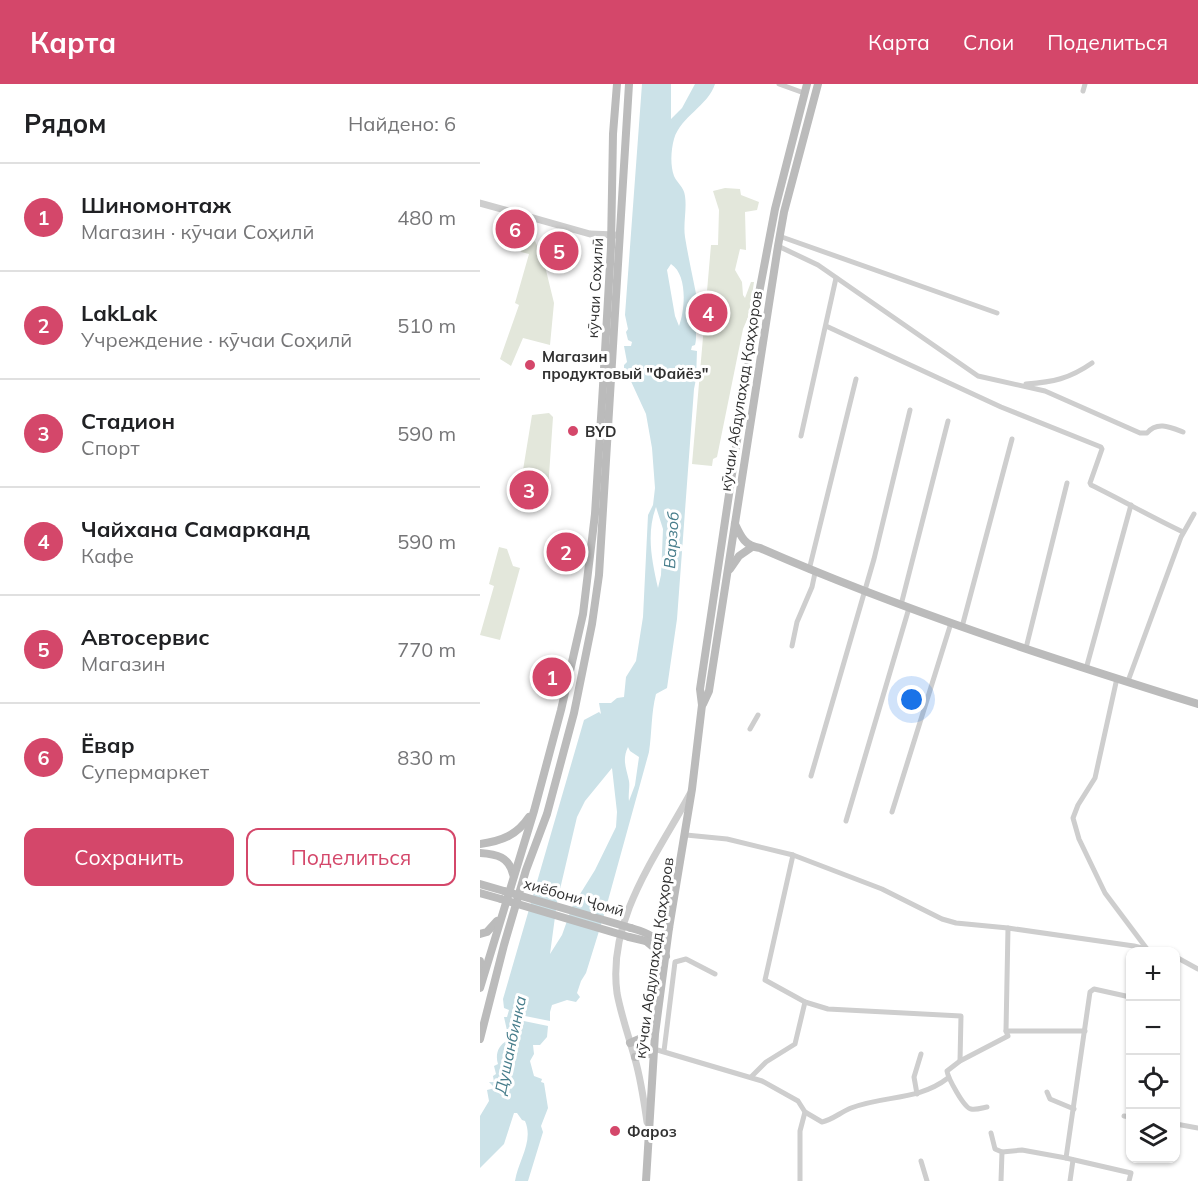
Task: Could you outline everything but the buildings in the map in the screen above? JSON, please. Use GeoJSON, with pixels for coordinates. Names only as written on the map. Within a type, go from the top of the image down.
{"type":"FeatureCollection","features":[{"type":"Feature","properties":{"kind":"main road","name":"кӯчаи Соҳилӣ"},"geometry":{"type":"LineString","coordinates":[[481,986],[534,811],[584,614],[591,560],[604,375],[617,84]]}},
{"type":"Feature","properties":{"kind":"main road"},"geometry":{"type":"LineString","coordinates":[[480,1039],[526,870],[547,814],[574,713],[591,633],[599,575],[630,84]]}},
{"type":"Feature","properties":{"kind":"main road","name":"кӯчаи Абдулаҳад Қаҳҳоров"},"geometry":{"type":"LineString","coordinates":[[649,1129],[654,1051],[669,928],[693,789],[702,705],[700,689],[759,293],[775,209],[807,84]]}},
{"type":"Feature","properties":{"kind":"main road","name":"кӯчаи Абдулаҳад Қаҳҳоров"},"geometry":{"type":"LineString","coordinates":[[702,705],[709,691],[729,570],[777,246],[818,84]]}},
{"type":"Feature","properties":{"kind":"main road"},"geometry":{"type":"LineString","coordinates":[[613,134],[626,134]]}},
{"type":"Feature","properties":{"kind":"main road"},"geometry":{"type":"LineString","coordinates":[[735,524],[744,541],[752,547],[760,548],[812,571],[962,627],[1198,704]]}},
{"type":"Feature","properties":{"kind":"main road"},"geometry":{"type":"LineString","coordinates":[[729,570],[739,556],[752,547]]}},
{"type":"Feature","properties":{"kind":"main road"},"geometry":{"type":"LineString","coordinates":[[561,710],[568,708],[574,713]]}},
{"type":"Feature","properties":{"kind":"main road"},"geometry":{"type":"LineString","coordinates":[[480,844],[507,838],[522,828],[534,811]]}},
{"type":"Feature","properties":{"kind":"main road"},"geometry":{"type":"LineString","coordinates":[[480,853],[504,858],[511,865],[513,876]]}},
{"type":"Feature","properties":{"kind":"main road","name":"хиёбони Ҷомӣ"},"geometry":{"type":"LineString","coordinates":[[480,884],[503,895],[658,940],[667,957]]}},
{"type":"Feature","properties":{"kind":"main road","name":"хиёбони Ҷомӣ"},"geometry":{"type":"LineString","coordinates":[[480,893],[503,895]]}},
{"type":"Feature","properties":{"kind":"main road"},"geometry":{"type":"LineString","coordinates":[[663,978],[659,952],[648,937],[657,933],[668,923],[672,909]]}},
{"type":"Feature","properties":{"kind":"main road"},"geometry":{"type":"LineString","coordinates":[[480,934],[494,927],[501,915]]}},
{"type":"Feature","properties":{"kind":"main road"},"geometry":{"type":"LineString","coordinates":[[658,940],[669,928]]}},
{"type":"Feature","properties":{"kind":"main road"},"geometry":{"type":"LineString","coordinates":[[480,961],[481,986]]}},
{"type":"Feature","properties":{"kind":"main road"},"geometry":{"type":"LineString","coordinates":[[630,1043],[644,1037],[657,1023]]}},
{"type":"Feature","properties":{"kind":"main road"},"geometry":{"type":"LineString","coordinates":[[634,1057],[654,1051]]}},
{"type":"Feature","properties":{"kind":"main road"},"geometry":{"type":"LineString","coordinates":[[646,1181],[649,1129]]}},
{"type":"Feature","properties":{"kind":"street"},"geometry":{"type":"LineString","coordinates":[[779,84],[804,93]]}},
{"type":"Feature","properties":{"kind":"street"},"geometry":{"type":"LineString","coordinates":[[1083,91],[1085,84]]}},
{"type":"Feature","properties":{"kind":"street"},"geometry":{"type":"LineString","coordinates":[[480,203],[590,234],[620,234]]}},
{"type":"Feature","properties":{"kind":"street"},"geometry":{"type":"LineString","coordinates":[[779,236],[997,313]]}},
{"type":"Feature","properties":{"kind":"street"},"geometry":{"type":"LineString","coordinates":[[777,246],[818,265],[978,376],[1045,391],[1140,433],[1147,433],[1154,427],[1162,426],[1184,432]]}},
{"type":"Feature","properties":{"kind":"street"},"geometry":{"type":"LineString","coordinates":[[801,436],[836,278]]}},
{"type":"Feature","properties":{"kind":"street"},"geometry":{"type":"LineString","coordinates":[[826,326],[1001,407],[1101,447],[1090,484],[1138,511],[1183,532]]}},
{"type":"Feature","properties":{"kind":"street"},"geometry":{"type":"LineString","coordinates":[[1018,385],[1050,382],[1073,376],[1092,363]]}},
{"type":"Feature","properties":{"kind":"street"},"geometry":{"type":"LineString","coordinates":[[792,646],[797,622],[812,587],[812,571],[856,380]]}},
{"type":"Feature","properties":{"kind":"street"},"geometry":{"type":"LineString","coordinates":[[811,776],[864,591],[910,410]]}},
{"type":"Feature","properties":{"kind":"street"},"geometry":{"type":"LineString","coordinates":[[900,605],[948,421]]}},
{"type":"Feature","properties":{"kind":"street"},"geometry":{"type":"LineString","coordinates":[[962,627],[1012,439]]}},
{"type":"Feature","properties":{"kind":"street"},"geometry":{"type":"LineString","coordinates":[[1026,648],[1067,483]]}},
{"type":"Feature","properties":{"kind":"street"},"geometry":{"type":"LineString","coordinates":[[1086,669],[1131,505]]}},
{"type":"Feature","properties":{"kind":"street"},"geometry":{"type":"LineString","coordinates":[[1128,681],[1183,532],[1194,514]]}},
{"type":"Feature","properties":{"kind":"street"},"geometry":{"type":"LineString","coordinates":[[846,821],[909,608]]}},
{"type":"Feature","properties":{"kind":"street"},"geometry":{"type":"LineString","coordinates":[[892,812],[951,623]]}},
{"type":"Feature","properties":{"kind":"street"},"geometry":{"type":"LineString","coordinates":[[1117,678],[1095,778],[1072,818],[1079,839],[1105,893],[1146,947]]}},
{"type":"Feature","properties":{"kind":"street"},"geometry":{"type":"LineString","coordinates":[[750,729],[758,715]]}},
{"type":"Feature","properties":{"kind":"street","name":"кӯчаи Абдулаҳад Қаҳҳоров"},"geometry":{"type":"LineString","coordinates":[[649,1129],[634,1057],[617,993],[615,972],[626,915],[640,884],[693,789]]}},
{"type":"Feature","properties":{"kind":"street"},"geometry":{"type":"LineString","coordinates":[[686,835],[727,839],[793,855],[882,889],[942,919],[956,923],[1008,928],[1134,947]]}},
{"type":"Feature","properties":{"kind":"street"},"geometry":{"type":"LineString","coordinates":[[793,855],[764,978],[767,982],[805,1002],[828,1009],[961,1016],[960,1061]]}},
{"type":"Feature","properties":{"kind":"street"},"geometry":{"type":"LineString","coordinates":[[987,1107],[968,1109],[948,1078],[948,1069],[1008,1036],[1006,1031],[1008,928]]}},
{"type":"Feature","properties":{"kind":"street"},"geometry":{"type":"LineString","coordinates":[[664,1051],[675,962],[686,959],[715,974]]}},
{"type":"Feature","properties":{"kind":"street"},"geometry":{"type":"LineString","coordinates":[[1180,959],[1198,969]]}},
{"type":"Feature","properties":{"kind":"street"},"geometry":{"type":"LineString","coordinates":[[1066,1158],[1091,990],[1126,996]]}},
{"type":"Feature","properties":{"kind":"street"},"geometry":{"type":"LineString","coordinates":[[751,1077],[766,1062],[795,1044],[805,1002]]}},
{"type":"Feature","properties":{"kind":"street"},"geometry":{"type":"LineString","coordinates":[[1006,1031],[1085,1031]]}},
{"type":"Feature","properties":{"kind":"street"},"geometry":{"type":"LineString","coordinates":[[654,1051],[664,1051],[751,1077],[798,1101],[805,1112],[825,1122],[851,1108],[883,1099],[917,1094],[933,1088],[948,1078]]}},
{"type":"Feature","properties":{"kind":"street"},"geometry":{"type":"LineString","coordinates":[[917,1094],[914,1077],[921,1054]]}},
{"type":"Feature","properties":{"kind":"street"},"geometry":{"type":"LineString","coordinates":[[1047,1092],[1050,1099],[1074,1109]]}},
{"type":"Feature","properties":{"kind":"street"},"geometry":{"type":"LineString","coordinates":[[800,1181],[800,1131],[805,1112]]}},
{"type":"Feature","properties":{"kind":"street"},"geometry":{"type":"LineString","coordinates":[[1180,1125],[1198,1128]]}},
{"type":"Feature","properties":{"kind":"street"},"geometry":{"type":"LineString","coordinates":[[991,1133],[995,1149],[1002,1152],[1022,1150],[1066,1158],[1131,1173],[1129,1181]]}},
{"type":"Feature","properties":{"kind":"street"},"geometry":{"type":"LineString","coordinates":[[1001,1181],[1002,1152]]}},
{"type":"Feature","properties":{"kind":"street"},"geometry":{"type":"LineString","coordinates":[[1070,1181],[1074,1160]]}},
{"type":"Feature","properties":{"kind":"street"},"geometry":{"type":"LineString","coordinates":[[921,1161],[927,1181]]}},
{"type":"Feature","properties":{"kind":"shaded area"},"geometry":{"type":"Polygon","coordinates":[[[725,188],[740,189],[741,195],[759,202],[757,210],[745,212],[746,250],[740,249],[735,270],[742,282],[745,298],[751,282],[754,282],[749,315],[743,329],[717,457],[713,459],[712,466],[692,464],[711,245],[718,245],[719,210],[713,191],[725,188]]]}},
{"type":"Feature","properties":{"kind":"shaded area"},"geometry":{"type":"Polygon","coordinates":[[[535,241],[543,258],[554,303],[550,345],[523,338],[511,366],[500,359],[519,305],[515,303],[529,254],[521,252],[523,246],[535,241]]]}},
{"type":"Feature","properties":{"kind":"shaded area"},"geometry":{"type":"Polygon","coordinates":[[[549,413],[553,417],[548,490],[541,489],[543,474],[523,470],[532,415],[549,413]]]}},
{"type":"Feature","properties":{"kind":"shaded area"},"geometry":{"type":"Polygon","coordinates":[[[499,547],[507,549],[513,566],[520,568],[500,640],[480,635],[494,586],[489,584],[499,547]]]}},
{"type":"Feature","properties":{"kind":"water"},"geometry":{"type":"Polygon","coordinates":[[[642,84],[671,84],[671,119],[682,108],[695,84],[715,84],[707,99],[677,131],[672,153],[674,176],[685,196],[685,237],[699,316],[696,342],[691,350],[697,351],[696,379],[677,619],[667,688],[656,694],[649,752],[604,915],[586,973],[577,993],[580,997],[576,1002],[567,1000],[552,1005],[550,1021],[520,1015],[519,1020],[548,1026],[547,1037],[540,1045],[533,1045],[534,1054],[530,1061],[534,1076],[542,1079],[541,1082],[544,1083],[548,1108],[541,1126],[543,1132],[528,1181],[515,1181],[528,1136],[525,1121],[517,1113],[514,1113],[504,1144],[480,1168],[480,1116],[489,1101],[487,1090],[495,1088],[489,1082],[494,1082],[493,1076],[496,1074],[494,1066],[498,1064],[498,1051],[507,1041],[508,1035],[504,1017],[507,1017],[509,1010],[504,1008],[503,999],[584,720],[599,712],[601,714],[599,703],[611,703],[617,698],[624,697],[626,677],[636,661],[643,617],[648,515],[653,505],[655,488],[652,448],[646,414],[629,377],[624,372],[624,365],[627,362],[624,346],[631,346],[632,342],[628,340],[625,315],[642,84]],[[671,264],[667,270],[675,316],[679,326],[684,302],[683,284],[671,264]],[[656,507],[651,548],[658,588],[661,575],[663,529],[656,507]],[[628,747],[626,752],[629,801],[635,785],[639,757],[628,747]],[[612,768],[585,801],[577,817],[557,902],[550,954],[562,935],[572,907],[595,870],[616,827],[617,812],[612,768]]]}},
{"type":"Feature","properties":{"kind":"place","name":"Ёвар"},"geometry":{"type":"Point","coordinates":[515,229]}},
{"type":"Feature","properties":{"kind":"place","name":"Автосервис"},"geometry":{"type":"Point","coordinates":[559,251]}},
{"type":"Feature","properties":{"kind":"place","name":"Чайхана Самарканд"},"geometry":{"type":"Point","coordinates":[708,313]}},
{"type":"Feature","properties":{"kind":"place","name":"Магазин продуктовый \"Файёз\""},"geometry":{"type":"Point","coordinates":[530,365]}},
{"type":"Feature","properties":{"kind":"place","name":"BYD"},"geometry":{"type":"Point","coordinates":[573,431]}},
{"type":"Feature","properties":{"kind":"place","name":"Стадион"},"geometry":{"type":"Point","coordinates":[529,490]}},
{"type":"Feature","properties":{"kind":"place","name":"LakLak"},"geometry":{"type":"Point","coordinates":[566,552]}},
{"type":"Feature","properties":{"kind":"place","name":"Шиномонтаж"},"geometry":{"type":"Point","coordinates":[552,677]}},
{"type":"Feature","properties":{"kind":"place","name":"Фароз"},"geometry":{"type":"Point","coordinates":[615,1131]}},
{"type":"Feature","properties":{"kind":"water label","name":"Варзоб"},"geometry":{"type":"Point","coordinates":[671,540]}},
{"type":"Feature","properties":{"kind":"water label","name":"Душанбинка"},"geometry":{"type":"Point","coordinates":[510,1045]}}]}
